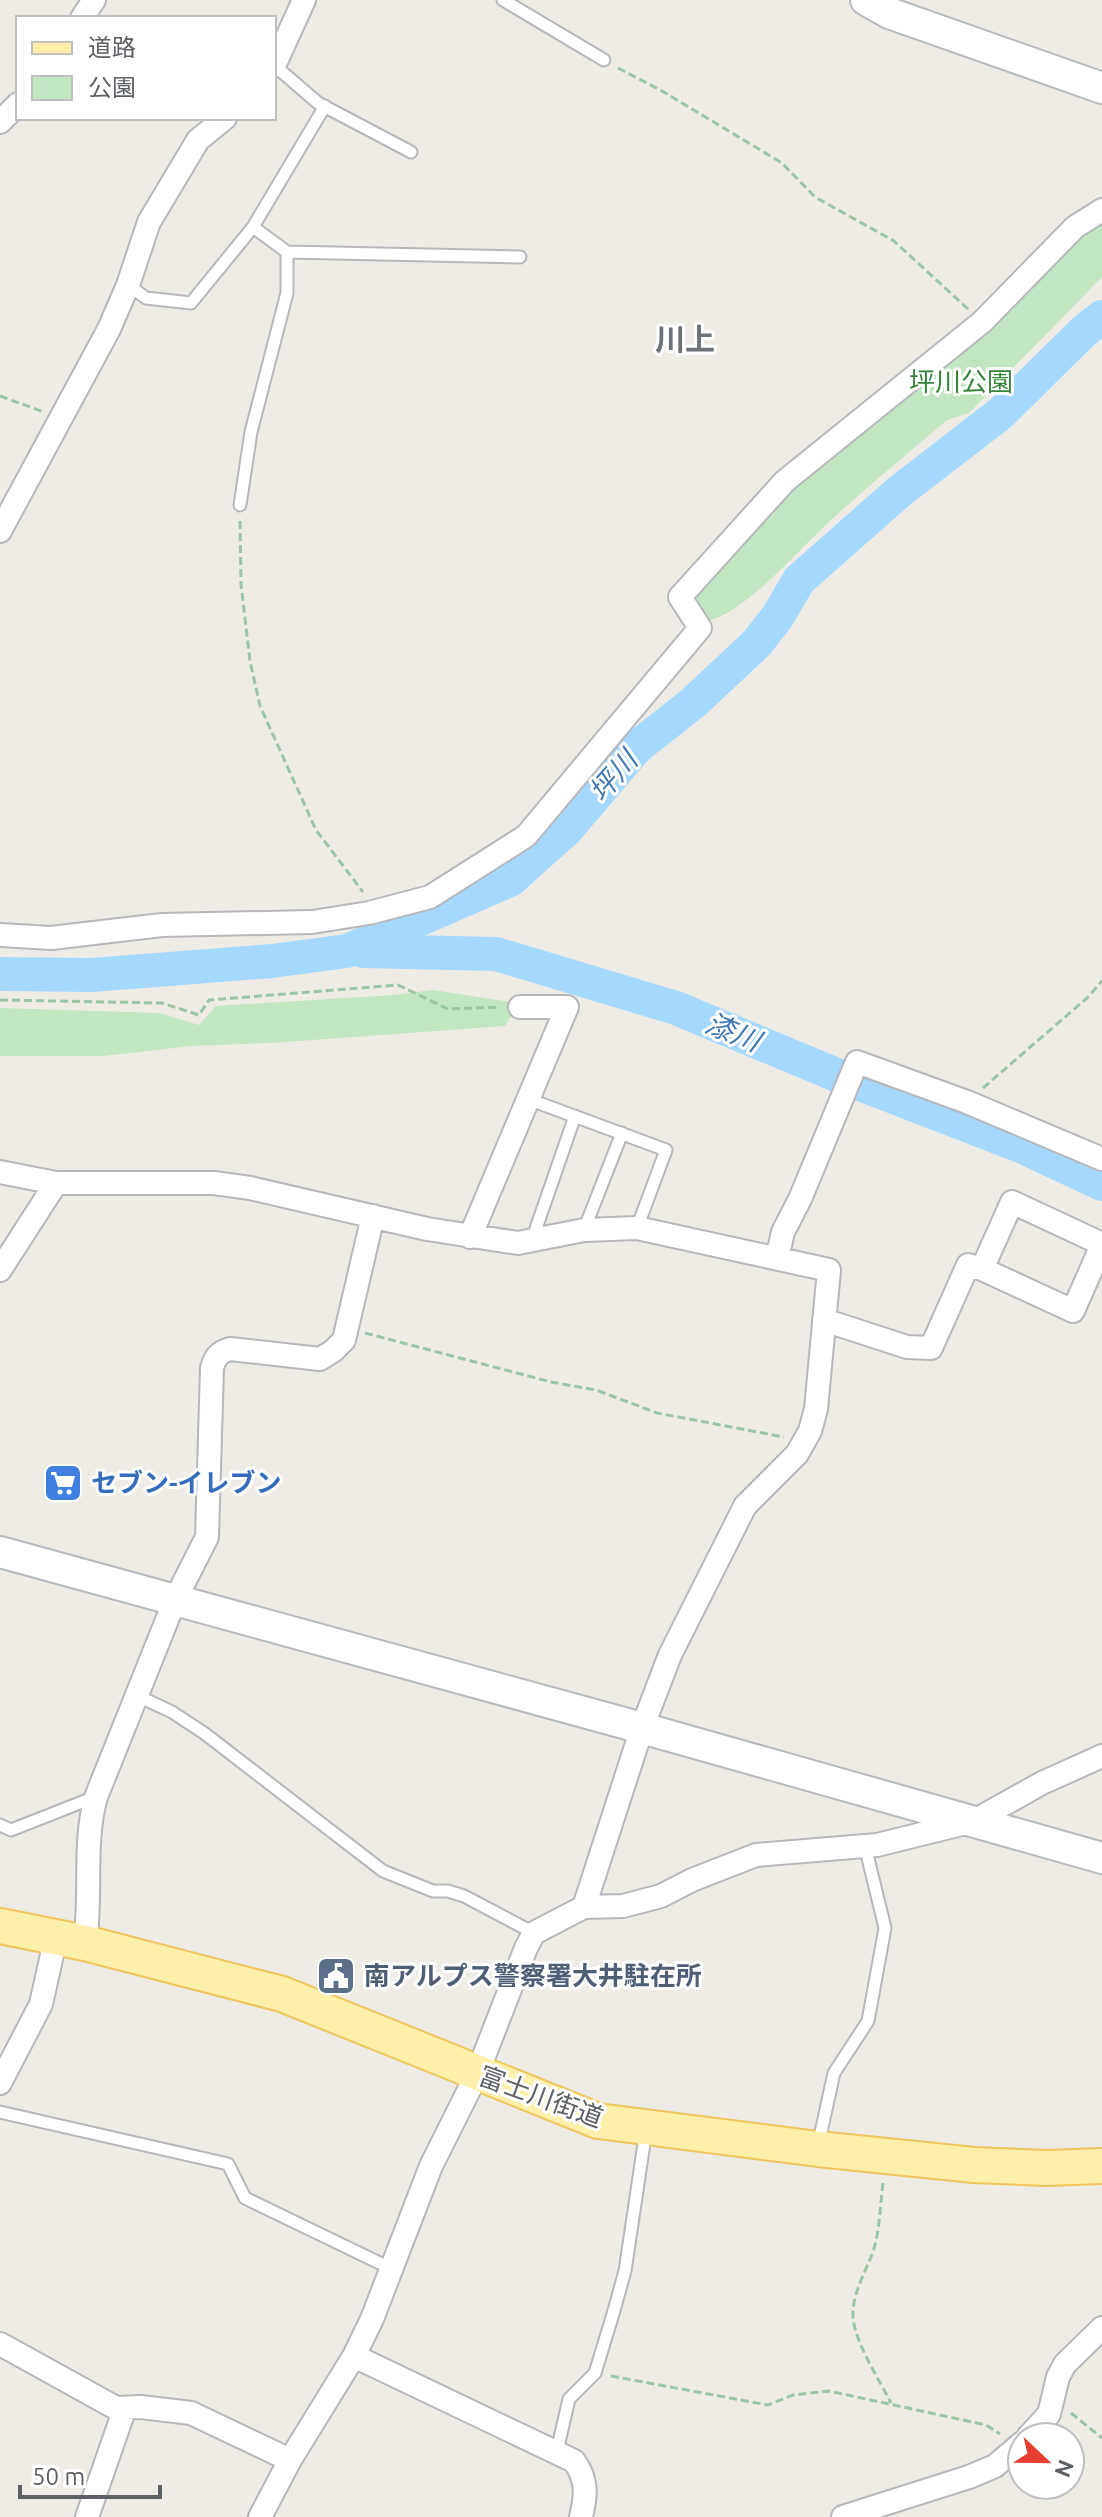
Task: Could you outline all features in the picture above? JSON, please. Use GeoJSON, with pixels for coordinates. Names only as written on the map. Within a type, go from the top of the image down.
{"type":"FeatureCollection","features":[{"type":"Feature","properties":{"kind":"main road","name":"富士川街道"},"geometry":{"type":"LineString","coordinates":[[0,1926],[71,1940],[282,1994],[598,2121],[886,2156],[1017,2167],[1102,2166]]}},
{"type":"Feature","properties":{"kind":"street"},"geometry":{"type":"LineString","coordinates":[[276,62],[304,0]]}},
{"type":"Feature","properties":{"kind":"street"},"geometry":{"type":"LineString","coordinates":[[866,0],[889,13],[1102,88]]}},
{"type":"Feature","properties":{"kind":"street"},"geometry":{"type":"LineString","coordinates":[[0,122],[16,106]]}},
{"type":"Feature","properties":{"kind":"street"},"geometry":{"type":"LineString","coordinates":[[0,531],[109,329],[149,222],[198,140],[223,120]]}},
{"type":"Feature","properties":{"kind":"street"},"geometry":{"type":"LineString","coordinates":[[0,935],[51,938],[162,925],[312,922],[377,911],[430,897],[526,836],[700,628],[680,597],[785,481],[982,322],[1075,227],[1102,210]]}},
{"type":"Feature","properties":{"kind":"street"},"geometry":{"type":"LineString","coordinates":[[470,1237],[567,1007],[520,1007]]}},
{"type":"Feature","properties":{"kind":"street"},"geometry":{"type":"LineString","coordinates":[[777,1258],[783,1232],[800,1199],[857,1062],[967,1102],[1102,1158],[1102,1151]]}},
{"type":"Feature","properties":{"kind":"street"},"geometry":{"type":"LineString","coordinates":[[0,1172],[56,1183],[214,1183],[250,1188],[470,1237],[518,1243],[584,1230],[637,1228],[829,1270],[816,1409],[804,1441],[797,1454],[745,1506],[670,1655],[642,1728],[584,1907]]}},
{"type":"Feature","properties":{"kind":"street"},"geometry":{"type":"LineString","coordinates":[[0,1270],[56,1183]]}},
{"type":"Feature","properties":{"kind":"street"},"geometry":{"type":"LineString","coordinates":[[824,1320],[907,1347],[931,1348],[968,1265],[1073,1311],[1102,1245],[1012,1202],[982,1269]]}},
{"type":"Feature","properties":{"kind":"street"},"geometry":{"type":"LineString","coordinates":[[0,2083],[71,1940],[89,1914],[91,1815],[96,1797],[175,1600],[207,1537],[212,1368],[215,1358],[221,1351],[230,1349],[320,1359],[333,1351],[344,1340],[373,1216]]}},
{"type":"Feature","properties":{"kind":"street"},"geometry":{"type":"LineString","coordinates":[[0,1552],[1102,1858]]}},
{"type":"Feature","properties":{"kind":"street"},"geometry":{"type":"LineString","coordinates":[[260,2517],[290,2460],[354,2356],[392,2269],[431,2166],[477,2074],[534,1933],[584,1907],[623,1906],[661,1896],[692,1880],[756,1855],[865,1846],[974,1821],[1042,1783],[1102,1756]]}},
{"type":"Feature","properties":{"kind":"street"},"geometry":{"type":"LineString","coordinates":[[1042,2421],[1049,2414],[1058,2377],[1065,2364],[1102,2328]]}},
{"type":"Feature","properties":{"kind":"street"},"geometry":{"type":"LineString","coordinates":[[0,2344],[116,2408],[141,2407],[191,2413],[290,2460]]}},
{"type":"Feature","properties":{"kind":"street"},"geometry":{"type":"LineString","coordinates":[[354,2356],[574,2461],[581,2470],[586,2494],[581,2517]]}},
{"type":"Feature","properties":{"kind":"street"},"geometry":{"type":"LineString","coordinates":[[87,2517],[125,2408]]}},
{"type":"Feature","properties":{"kind":"street"},"geometry":{"type":"LineString","coordinates":[[843,2517],[969,2477],[995,2466],[1006,2457]]}},
{"type":"Feature","properties":{"kind":"lane"},"geometry":{"type":"LineString","coordinates":[[503,0],[604,60]]}},
{"type":"Feature","properties":{"kind":"lane"},"geometry":{"type":"LineString","coordinates":[[276,68],[325,106],[411,152]]}},
{"type":"Feature","properties":{"kind":"lane"},"geometry":{"type":"LineString","coordinates":[[128,285],[146,298],[191,303],[253,227],[325,106]]}},
{"type":"Feature","properties":{"kind":"lane"},"geometry":{"type":"LineString","coordinates":[[253,227],[287,252],[520,257]]}},
{"type":"Feature","properties":{"kind":"lane"},"geometry":{"type":"LineString","coordinates":[[240,505],[251,432],[287,293],[287,252]]}},
{"type":"Feature","properties":{"kind":"lane"},"geometry":{"type":"LineString","coordinates":[[528,1099],[666,1150],[637,1228]]}},
{"type":"Feature","properties":{"kind":"lane"},"geometry":{"type":"LineString","coordinates":[[532,1240],[575,1116]]}},
{"type":"Feature","properties":{"kind":"lane"},"geometry":{"type":"LineString","coordinates":[[584,1230],[622,1133]]}},
{"type":"Feature","properties":{"kind":"lane"},"geometry":{"type":"LineString","coordinates":[[138,1696],[172,1712],[204,1733],[383,1871],[433,1891],[464,1896],[534,1933]]}},
{"type":"Feature","properties":{"kind":"lane"},"geometry":{"type":"LineString","coordinates":[[0,1825],[11,1830],[96,1797]]}},
{"type":"Feature","properties":{"kind":"lane"},"geometry":{"type":"LineString","coordinates":[[818,2149],[834,2073],[868,2021],[885,1928],[865,1846]]}},
{"type":"Feature","properties":{"kind":"lane"},"geometry":{"type":"LineString","coordinates":[[0,2112],[228,2164],[245,2198],[392,2269]]}},
{"type":"Feature","properties":{"kind":"lane"},"geometry":{"type":"LineString","coordinates":[[557,2451],[569,2399],[595,2373],[625,2271],[646,2129]]}},
{"type":"Feature","properties":{"kind":"path"},"geometry":{"type":"LineString","coordinates":[[604,60],[782,163],[815,197],[894,241],[982,322]]}},
{"type":"Feature","properties":{"kind":"path"},"geometry":{"type":"LineString","coordinates":[[0,396],[62,418]]}},
{"type":"Feature","properties":{"kind":"path"},"geometry":{"type":"LineString","coordinates":[[240,505],[241,584],[250,661],[260,706],[316,830],[377,911]]}},
{"type":"Feature","properties":{"kind":"path"},"geometry":{"type":"LineString","coordinates":[[967,1102],[1087,998],[1102,981]]}},
{"type":"Feature","properties":{"kind":"path"},"geometry":{"type":"LineString","coordinates":[[0,1000],[162,1003],[199,1015],[209,1000],[398,985],[448,1009],[520,1007]]}},
{"type":"Feature","properties":{"kind":"path"},"geometry":{"type":"LineString","coordinates":[[347,1325],[363,1332],[551,1382],[596,1390],[657,1413],[804,1441]]}},
{"type":"Feature","properties":{"kind":"path"},"geometry":{"type":"LineString","coordinates":[[886,2156],[878,2233],[853,2305],[853,2320],[892,2405]]}},
{"type":"Feature","properties":{"kind":"path"},"geometry":{"type":"LineString","coordinates":[[595,2373],[768,2405],[793,2395],[829,2391],[986,2425],[1006,2434]]}},
{"type":"Feature","properties":{"kind":"path"},"geometry":{"type":"LineString","coordinates":[[1051,2400],[1102,2438]]}},
{"type":"Feature","properties":{"kind":"green space","name":"坪川公園"},"geometry":{"type":"Polygon","coordinates":[[[1102,216],[1102,277],[969,413],[947,420],[844,508],[755,593],[722,616],[707,621],[688,593],[789,482],[1102,216]]]}},
{"type":"Feature","properties":{"kind":"green space"},"geometry":{"type":"Polygon","coordinates":[[[433,990],[510,1002],[513,1013],[505,1026],[191,1046],[104,1056],[0,1056],[0,1008],[159,1013],[199,1025],[216,1006],[433,990]]]}},
{"type":"Feature","properties":{"kind":"waterway","name":"坪川"},"geometry":{"type":"LineString","coordinates":[[0,974],[92,975],[272,961],[347,951],[510,880],[567,829],[637,747],[693,703],[757,643],[778,616],[799,580],[900,491],[1001,413],[1102,317]]}},
{"type":"Feature","properties":{"kind":"waterway","name":"漆川"},"geometry":{"type":"LineString","coordinates":[[363,951],[496,954],[676,1008],[839,1076],[1023,1147],[1102,1184]]}},
{"type":"Feature","properties":{"kind":"place","name":"セブン-イレブン"},"geometry":{"type":"Point","coordinates":[63,1483]}},
{"type":"Feature","properties":{"kind":"place","name":"南アルプス警察署大井駐在所"},"geometry":{"type":"Point","coordinates":[336,1976]}},
{"type":"Feature","properties":{"kind":"district","name":"川上"},"geometry":{"type":"Point","coordinates":[685,340]}}]}
